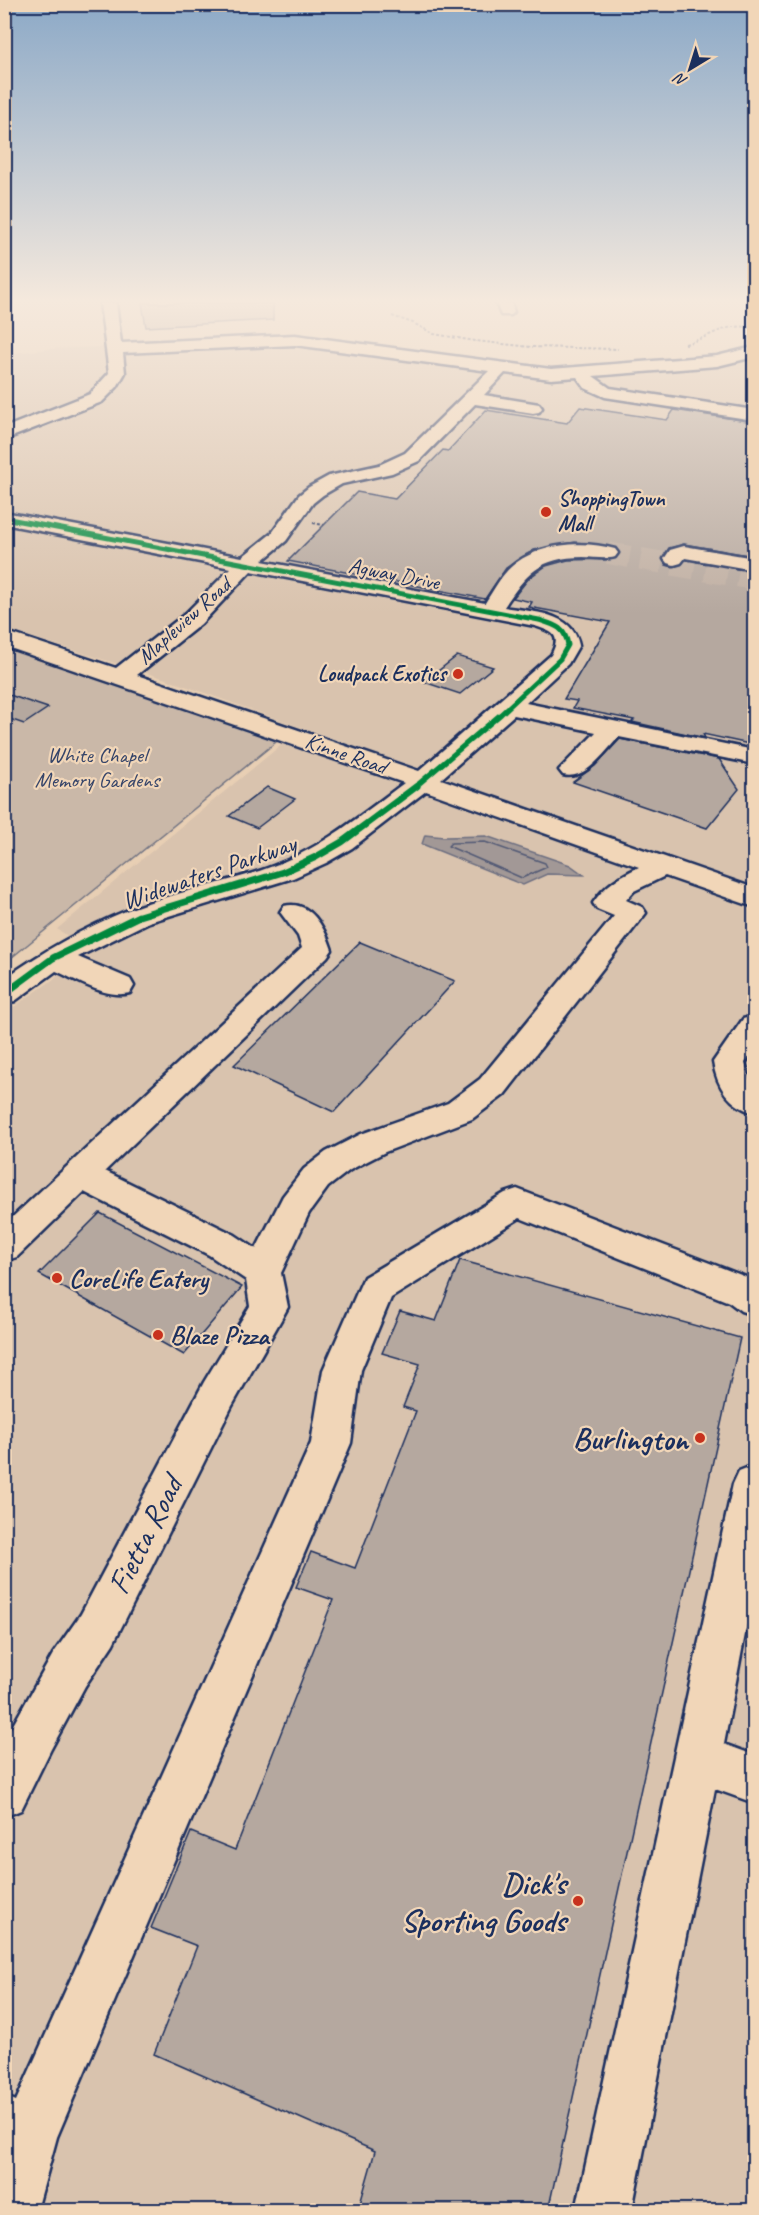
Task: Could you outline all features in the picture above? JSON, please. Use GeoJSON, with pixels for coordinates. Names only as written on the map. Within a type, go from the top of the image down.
{"type":"FeatureCollection","features":[{"type":"Feature","properties":{"kind":"street"},"geometry":{"type":"LineString","coordinates":[[4,435],[75,406]]}},
{"type":"Feature","properties":{"kind":"street","name":"Mapleview Road"},"geometry":{"type":"LineString","coordinates":[[119,677],[193,619],[247,563],[279,537],[306,499],[316,491],[336,480],[385,469],[412,457],[463,406]]}},
{"type":"Feature","properties":{"kind":"street"},"geometry":{"type":"LineString","coordinates":[[523,406],[533,408]]}},
{"type":"Feature","properties":{"kind":"street"},"geometry":{"type":"LineString","coordinates":[[698,406],[754,415]]}},
{"type":"Feature","properties":{"kind":"street","name":"Agway Drive"},"geometry":{"type":"LineString","coordinates":[[4,518],[247,563],[558,626],[567,636],[568,645],[560,659],[423,781]]}},
{"type":"Feature","properties":{"kind":"street"},"geometry":{"type":"LineString","coordinates":[[490,611],[520,570],[534,561],[570,551],[589,550],[608,553]]}},
{"type":"Feature","properties":{"kind":"street"},"geometry":{"type":"LineString","coordinates":[[674,559],[677,554],[684,552],[754,564]]}},
{"type":"Feature","properties":{"kind":"street","name":"Kinne Road"},"geometry":{"type":"LineString","coordinates":[[4,638],[423,781],[754,898]]}},
{"type":"Feature","properties":{"kind":"street"},"geometry":{"type":"LineString","coordinates":[[508,707],[754,757]]}},
{"type":"Feature","properties":{"kind":"street"},"geometry":{"type":"LineString","coordinates":[[572,770],[614,729]]}},
{"type":"Feature","properties":{"kind":"street","name":"Widewaters Parkway"},"geometry":{"type":"LineString","coordinates":[[4,994],[53,958],[139,916],[283,872],[316,857],[371,822],[423,781]]}},
{"type":"Feature","properties":{"kind":"street"},"geometry":{"type":"LineString","coordinates":[[620,851],[624,885]]}},
{"type":"Feature","properties":{"kind":"street"},"geometry":{"type":"LineString","coordinates":[[82,1175],[222,1245],[263,1273],[295,1206],[316,1178],[338,1161],[373,1143],[460,1111],[492,1087],[632,913],[607,903],[624,885],[663,866]]}},
{"type":"Feature","properties":{"kind":"street"},"geometry":{"type":"LineString","coordinates":[[9,1237],[82,1175],[130,1126],[317,950],[312,934],[294,912]]}},
{"type":"Feature","properties":{"kind":"street"},"geometry":{"type":"LineString","coordinates":[[53,958],[119,986]]}},
{"type":"Feature","properties":{"kind":"street"},"geometry":{"type":"LineString","coordinates":[[754,1027],[729,1062],[731,1079],[747,1098],[754,1101]]}},
{"type":"Feature","properties":{"kind":"street"},"geometry":{"type":"LineString","coordinates":[[9,2211],[17,2130],[331,1443],[342,1370],[378,1288],[517,1202],[742,1291],[754,1300]]}},
{"type":"Feature","properties":{"kind":"street","name":"Fietta Road"},"geometry":{"type":"LineString","coordinates":[[4,1793],[34,1732],[69,1670],[97,1629],[218,1394],[269,1308],[263,1273]]}},
{"type":"Feature","properties":{"kind":"street"},"geometry":{"type":"LineString","coordinates":[[604,2211],[754,1484]]}},
{"type":"Feature","properties":{"kind":"street"},"geometry":{"type":"LineString","coordinates":[[699,1759],[754,1779]]}},
{"type":"Feature","properties":{"kind":"shaded area"},"geometry":{"type":"Polygon","coordinates":[[[5,406],[754,406],[754,2210],[5,2210],[5,1013],[93,952],[57,929],[302,728],[166,679],[5,629],[5,406]]]}},
{"type":"Feature","properties":{"kind":"green space","name":"White Chapel Memory Gardens"},"geometry":{"type":"Polygon","coordinates":[[[5,638],[287,733],[5,963],[5,638]]]}},
{"type":"Feature","properties":{"kind":"water"},"geometry":{"type":"Polygon","coordinates":[[[425,835],[486,836],[570,865],[584,875],[547,874],[523,885],[422,844],[425,835]]]}},
{"type":"Feature","properties":{"kind":"building","name":"ShoppingTown Mall"},"geometry":{"type":"Polygon","coordinates":[[[580,407],[667,420],[674,410],[754,422],[754,556],[684,544],[669,548],[662,559],[666,565],[673,567],[682,565],[686,560],[754,572],[754,745],[703,734],[705,738],[632,722],[634,720],[573,708],[577,701],[564,699],[610,622],[529,607],[532,602],[513,598],[529,578],[546,566],[568,560],[615,559],[620,553],[615,547],[575,542],[534,550],[506,568],[485,599],[288,561],[357,492],[395,499],[443,450],[448,451],[486,410],[567,423],[580,407]]]}},
{"type":"Feature","properties":{"kind":"building","name":"Loudpack Exotics"},"geometry":{"type":"Polygon","coordinates":[[[457,656],[493,667],[460,694],[424,682],[457,656]]]}},
{"type":"Feature","properties":{"kind":"building"},"geometry":{"type":"Polygon","coordinates":[[[4,693],[48,708],[24,724],[4,717],[4,693]]]}},
{"type":"Feature","properties":{"kind":"building"},"geometry":{"type":"Polygon","coordinates":[[[620,739],[719,759],[739,789],[707,828],[573,782],[595,766],[620,739]]]}},
{"type":"Feature","properties":{"kind":"building"},"geometry":{"type":"Polygon","coordinates":[[[267,787],[295,799],[257,828],[229,816],[267,787]]]}},
{"type":"Feature","properties":{"kind":"building"},"geometry":{"type":"Polygon","coordinates":[[[360,942],[455,981],[334,1112],[234,1065],[360,942]]]}},
{"type":"Feature","properties":{"kind":"building"},"geometry":{"type":"Polygon","coordinates":[[[100,1213],[242,1287],[184,1355],[39,1274],[100,1213]]]}},
{"type":"Feature","properties":{"kind":"building"},"geometry":{"type":"Polygon","coordinates":[[[460,1260],[740,1338],[548,2211],[358,2211],[375,2151],[154,2054],[197,1946],[151,1928],[191,1832],[235,1850],[333,1600],[296,1587],[311,1552],[355,1568],[416,1411],[403,1407],[420,1364],[382,1353],[400,1311],[436,1321],[460,1260]]]}},
{"type":"Feature","properties":{"kind":"tunnel"},"geometry":{"type":"LineString","coordinates":[[608,553],[754,579]]}},
{"type":"Feature","properties":{"kind":"cycle path"},"geometry":{"type":"LineString","coordinates":[[4,518],[539,620],[558,626],[566,634],[568,645],[560,659],[501,714],[423,781],[342,842],[283,872],[139,916],[53,958],[4,994]]}},
{"type":"Feature","properties":{"kind":"place","name":"ShoppingTown Mall"},"geometry":{"type":"Point","coordinates":[546,512]}},
{"type":"Feature","properties":{"kind":"place","name":"Loudpack Exotics"},"geometry":{"type":"Point","coordinates":[458,674]}},
{"type":"Feature","properties":{"kind":"place","name":"CoreLife Eatery"},"geometry":{"type":"Point","coordinates":[57,1278]}},
{"type":"Feature","properties":{"kind":"place","name":"Blaze Pizza"},"geometry":{"type":"Point","coordinates":[158,1335]}},
{"type":"Feature","properties":{"kind":"place","name":"Burlington"},"geometry":{"type":"Point","coordinates":[700,1438]}},
{"type":"Feature","properties":{"kind":"place","name":"Dick's Sporting Goods"},"geometry":{"type":"Point","coordinates":[578,1901]}}]}
